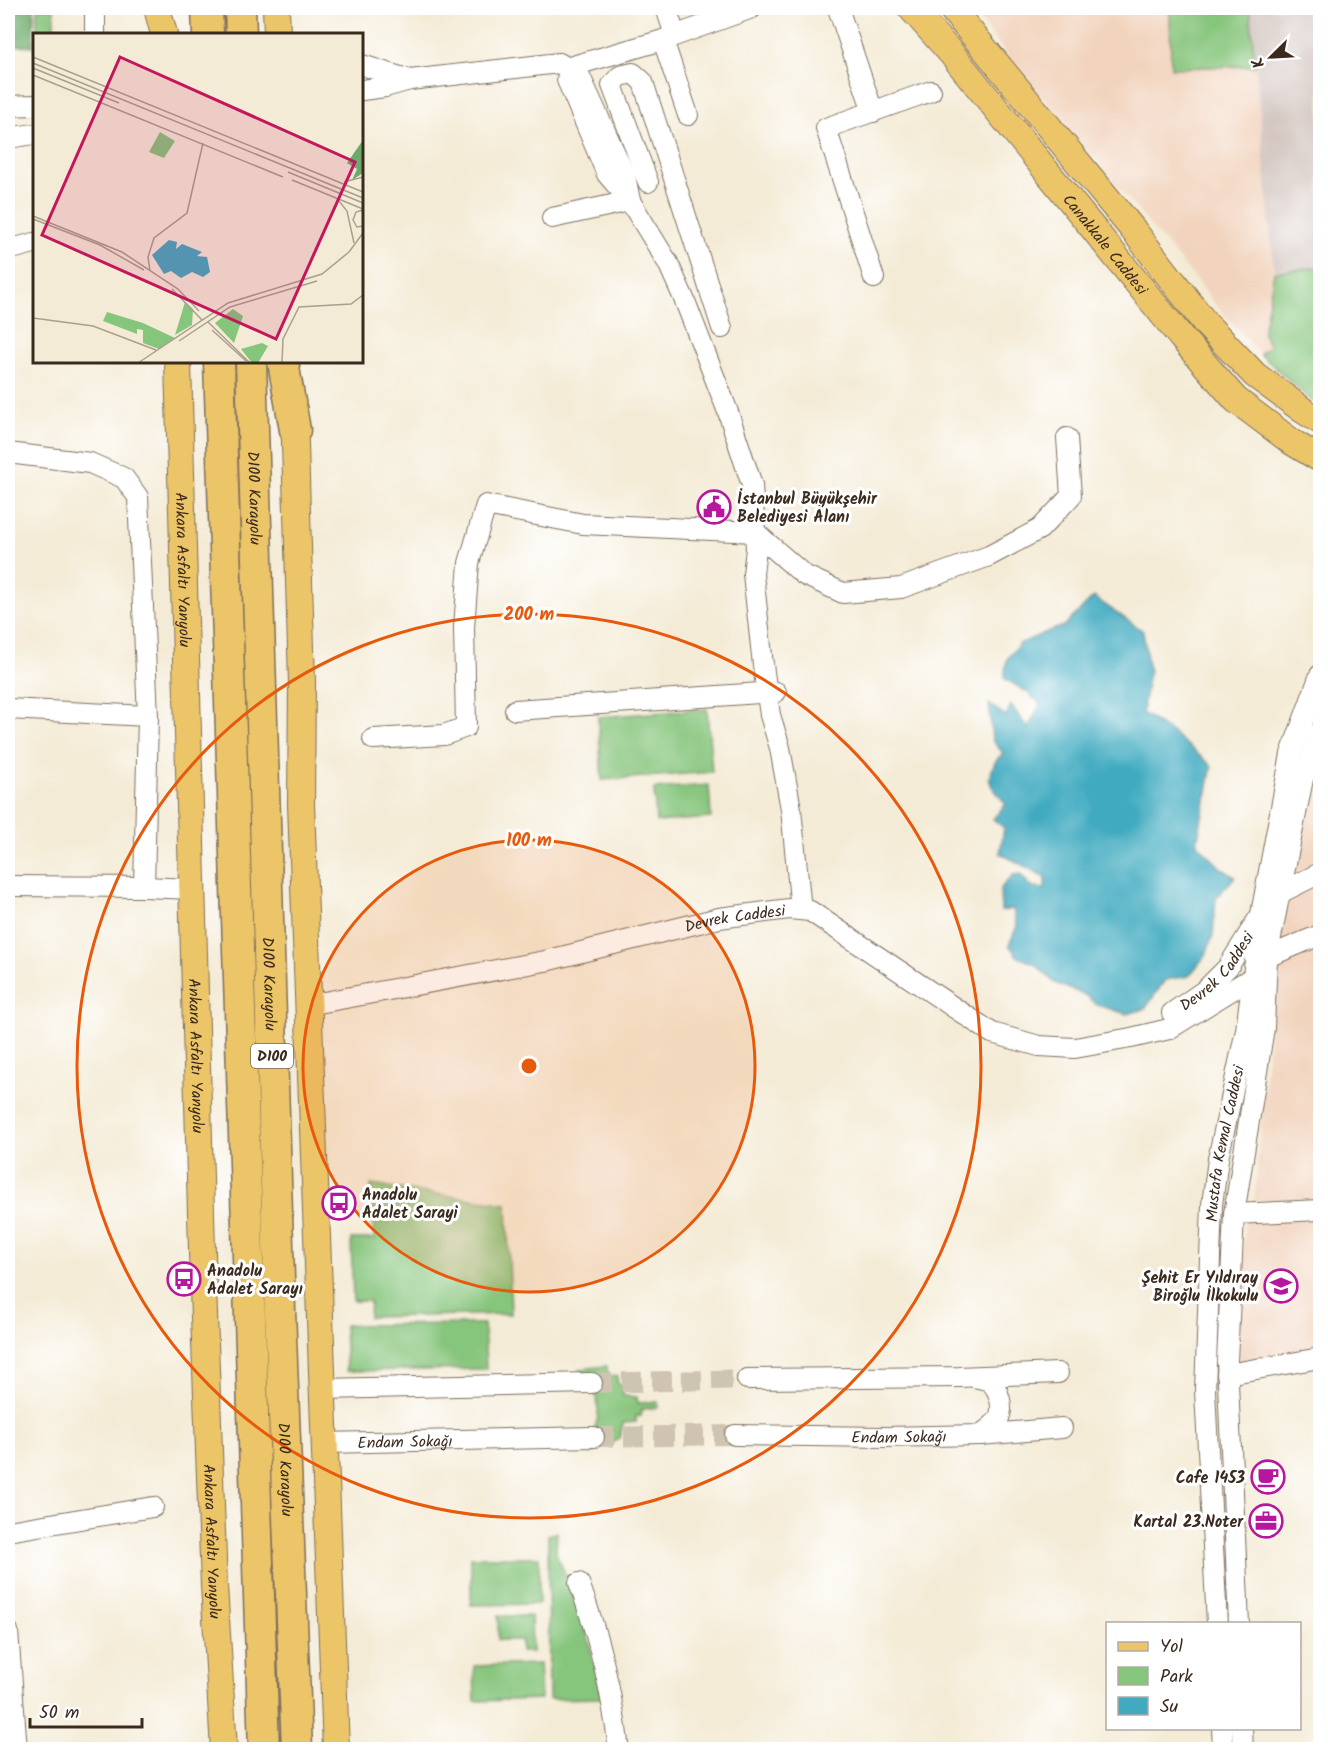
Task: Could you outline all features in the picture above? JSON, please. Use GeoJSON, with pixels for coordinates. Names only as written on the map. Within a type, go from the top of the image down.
{"type":"FeatureCollection","features":[{"type":"Feature","properties":{"kind":"highway"},"geometry":{"type":"LineString","coordinates":[[207,8],[208,33]]}},
{"type":"Feature","properties":{"kind":"highway","name":"D100 Karayolu"},"geometry":{"type":"LineString","coordinates":[[219,363],[264,1749]]}},
{"type":"Feature","properties":{"kind":"highway","name":"D100 Karayolu"},"geometry":{"type":"LineString","coordinates":[[251,363],[279,1299],[297,1749]]}},
{"type":"Feature","properties":{"kind":"highway"},"geometry":{"type":"LineString","coordinates":[[283,363],[295,430]]}},
{"type":"Feature","properties":{"kind":"main road"},"geometry":{"type":"LineString","coordinates":[[157,8],[166,33]]}},
{"type":"Feature","properties":{"kind":"main road"},"geometry":{"type":"LineString","coordinates":[[166,33],[168,8]]}},
{"type":"Feature","properties":{"kind":"main road","name":"Canakkale Caddesi"},"geometry":{"type":"LineString","coordinates":[[911,8],[951,53],[1181,337],[1236,400],[1292,442],[1320,459]]}},
{"type":"Feature","properties":{"kind":"main road","name":"Canakkale Caddesi"},"geometry":{"type":"LineString","coordinates":[[951,8],[1131,227],[1206,324],[1255,375],[1320,421]]}},
{"type":"Feature","properties":{"kind":"main road","name":"Ankara Asfaltı Yanyolu"},"geometry":{"type":"LineString","coordinates":[[178,363],[203,1288],[214,1585],[224,1749]]}},
{"type":"Feature","properties":{"kind":"main road"},"geometry":{"type":"LineString","coordinates":[[292,363],[302,683],[301,804],[336,1749]]}},
{"type":"Feature","properties":{"kind":"street"},"geometry":{"type":"LineString","coordinates":[[95,8],[95,33]]}},
{"type":"Feature","properties":{"kind":"street"},"geometry":{"type":"LineString","coordinates":[[666,8],[669,38],[688,115]]}},
{"type":"Feature","properties":{"kind":"street"},"geometry":{"type":"LineString","coordinates":[[363,90],[410,80],[559,63],[569,67],[669,38],[752,8]]}},
{"type":"Feature","properties":{"kind":"street"},"geometry":{"type":"LineString","coordinates":[[838,8],[873,112]]}},
{"type":"Feature","properties":{"kind":"street"},"geometry":{"type":"LineString","coordinates":[[363,65],[410,80]]}},
{"type":"Feature","properties":{"kind":"street"},"geometry":{"type":"LineString","coordinates":[[569,67],[567,80],[607,174],[630,201],[669,263],[729,412],[752,485],[755,540],[765,572],[771,692],[782,731],[780,748],[791,808],[801,910]]}},
{"type":"Feature","properties":{"kind":"street"},"geometry":{"type":"LineString","coordinates":[[648,182],[612,85],[620,76],[633,73],[643,82],[722,328]]}},
{"type":"Feature","properties":{"kind":"street"},"geometry":{"type":"LineString","coordinates":[[874,278],[826,128],[931,91]]}},
{"type":"Feature","properties":{"kind":"street"},"geometry":{"type":"LineString","coordinates":[[8,106],[33,105]]}},
{"type":"Feature","properties":{"kind":"street"},"geometry":{"type":"LineString","coordinates":[[8,138],[33,134]]}},
{"type":"Feature","properties":{"kind":"street"},"geometry":{"type":"LineString","coordinates":[[552,218],[630,201]]}},
{"type":"Feature","properties":{"kind":"street"},"geometry":{"type":"LineString","coordinates":[[8,250],[33,243]]}},
{"type":"Feature","properties":{"kind":"street"},"geometry":{"type":"LineString","coordinates":[[373,739],[444,735],[466,727],[465,627],[469,563],[486,505],[583,524],[755,540],[804,575],[843,593],[901,588],[989,556],[1040,529],[1071,496],[1067,438]]}},
{"type":"Feature","properties":{"kind":"street"},"geometry":{"type":"LineString","coordinates":[[8,453],[90,463],[124,478],[138,496],[148,716],[144,886]]}},
{"type":"Feature","properties":{"kind":"street","name":"Mustafa Kemal Caddesi"},"geometry":{"type":"LineString","coordinates":[[1217,1622],[1205,1391],[1212,1205],[1218,1159],[1246,1030],[1261,914],[1291,754],[1320,675]]}},
{"type":"Feature","properties":{"kind":"street"},"geometry":{"type":"LineString","coordinates":[[515,710],[771,692]]}},
{"type":"Feature","properties":{"kind":"street"},"geometry":{"type":"LineString","coordinates":[[8,709],[148,716]]}},
{"type":"Feature","properties":{"kind":"street","name":"Mustafa Kemal Caddesi"},"geometry":{"type":"LineString","coordinates":[[1239,1622],[1227,1374],[1234,1214],[1264,1028],[1267,957],[1303,779],[1320,731]]}},
{"type":"Feature","properties":{"kind":"street"},"geometry":{"type":"LineString","coordinates":[[1308,765],[1320,781]]}},
{"type":"Feature","properties":{"kind":"street"},"geometry":{"type":"LineString","coordinates":[[1280,893],[1320,873]]}},
{"type":"Feature","properties":{"kind":"street"},"geometry":{"type":"LineString","coordinates":[[8,886],[144,886],[192,889]]}},
{"type":"Feature","properties":{"kind":"street","name":"Devrek Caddesi"},"geometry":{"type":"LineString","coordinates":[[308,1005],[545,961],[719,918],[789,909],[810,911],[992,1033],[1039,1046],[1075,1048],[1169,1029],[1253,977],[1267,957]]}},
{"type":"Feature","properties":{"kind":"street","name":"Devrek Caddesi"},"geometry":{"type":"LineString","coordinates":[[1131,1038],[1175,1012],[1205,990],[1227,967],[1261,914]]}},
{"type":"Feature","properties":{"kind":"street"},"geometry":{"type":"LineString","coordinates":[[1267,957],[1320,935]]}},
{"type":"Feature","properties":{"kind":"street","name":"Devrek Caddesi"},"geometry":{"type":"LineString","coordinates":[[1204,1008],[1227,1001],[1238,1009],[1246,1030]]}},
{"type":"Feature","properties":{"kind":"street"},"geometry":{"type":"LineString","coordinates":[[1234,1214],[1320,1210]]}},
{"type":"Feature","properties":{"kind":"street"},"geometry":{"type":"LineString","coordinates":[[1227,1374],[1320,1358]]}},
{"type":"Feature","properties":{"kind":"street"},"geometry":{"type":"LineString","coordinates":[[747,1379],[967,1377],[1058,1373]]}},
{"type":"Feature","properties":{"kind":"street"},"geometry":{"type":"LineString","coordinates":[[967,1377],[987,1380],[995,1387],[999,1398],[1001,1408],[999,1417],[980,1435]]}},
{"type":"Feature","properties":{"kind":"street"},"geometry":{"type":"LineString","coordinates":[[322,1389],[592,1383]]}},
{"type":"Feature","properties":{"kind":"street","name":"Endam Sokağı"},"geometry":{"type":"LineString","coordinates":[[735,1435],[884,1437],[980,1435],[1062,1428]]}},
{"type":"Feature","properties":{"kind":"street","name":"Endam Sokağı"},"geometry":{"type":"LineString","coordinates":[[324,1443],[594,1437]]}},
{"type":"Feature","properties":{"kind":"street"},"geometry":{"type":"LineString","coordinates":[[8,1531],[153,1508]]}},
{"type":"Feature","properties":{"kind":"street"},"geometry":{"type":"LineString","coordinates":[[579,1583],[598,1639],[619,1749]]}},
{"type":"Feature","properties":{"kind":"street"},"geometry":{"type":"LineString","coordinates":[[8,1630],[17,1749]]}},
{"type":"Feature","properties":{"kind":"street"},"geometry":{"type":"LineString","coordinates":[[1222,1730],[1223,1749]]}},
{"type":"Feature","properties":{"kind":"street"},"geometry":{"type":"LineString","coordinates":[[1242,1730],[1243,1749]]}},
{"type":"Feature","properties":{"kind":"shaded area"},"geometry":{"type":"Polygon","coordinates":[[[971,8],[1170,8],[1172,67],[1255,66],[1274,272],[1263,334],[1270,346],[1260,354],[1218,308],[1017,68],[971,8]]]}},
{"type":"Feature","properties":{"kind":"shaded area"},"geometry":{"type":"Polygon","coordinates":[[[1250,8],[1320,8],[1320,267],[1274,272],[1250,8]]]}},
{"type":"Feature","properties":{"kind":"shaded area"},"geometry":{"type":"Polygon","coordinates":[[[1320,746],[1320,1201],[1254,1201],[1275,965],[1320,746]]]}},
{"type":"Feature","properties":{"kind":"shaded area","name":"Şehit Er Yıldıray Biroğlu İlkokulu"},"geometry":{"type":"Polygon","coordinates":[[[1320,1217],[1320,1351],[1238,1367],[1245,1221],[1320,1217]]]}},
{"type":"Feature","properties":{"kind":"green space"},"geometry":{"type":"Polygon","coordinates":[[[8,8],[34,8],[33,46],[8,45],[8,8]]]}},
{"type":"Feature","properties":{"kind":"green space"},"geometry":{"type":"Polygon","coordinates":[[[37,8],[54,8],[54,33],[37,33],[37,8]]]}},
{"type":"Feature","properties":{"kind":"green space"},"geometry":{"type":"Polygon","coordinates":[[[1170,8],[1250,8],[1255,66],[1171,68],[1170,8]]]}},
{"type":"Feature","properties":{"kind":"green space"},"geometry":{"type":"Polygon","coordinates":[[[1320,267],[1320,404],[1310,399],[1260,354],[1270,346],[1263,334],[1274,272],[1320,267]]]}},
{"type":"Feature","properties":{"kind":"green space"},"geometry":{"type":"Polygon","coordinates":[[[707,709],[712,772],[602,780],[598,717],[707,709]]]}},
{"type":"Feature","properties":{"kind":"green space"},"geometry":{"type":"Polygon","coordinates":[[[709,785],[711,818],[656,822],[654,789],[709,785]]]}},
{"type":"Feature","properties":{"kind":"green space"},"geometry":{"type":"Polygon","coordinates":[[[371,1185],[507,1204],[511,1314],[369,1317],[370,1301],[353,1301],[351,1239],[374,1239],[371,1185]]]}},
{"type":"Feature","properties":{"kind":"green space"},"geometry":{"type":"Polygon","coordinates":[[[484,1324],[486,1369],[346,1371],[344,1325],[484,1324]]]}},
{"type":"Feature","properties":{"kind":"green space"},"geometry":{"type":"Polygon","coordinates":[[[607,1366],[608,1376],[617,1376],[618,1384],[636,1384],[636,1388],[623,1388],[623,1396],[637,1397],[638,1403],[658,1402],[658,1407],[642,1409],[641,1416],[636,1416],[636,1422],[623,1423],[620,1439],[592,1453],[581,1451],[597,1422],[598,1405],[590,1382],[580,1369],[607,1366]]]}},
{"type":"Feature","properties":{"kind":"green space"},"geometry":{"type":"Polygon","coordinates":[[[557,1532],[556,1553],[571,1587],[588,1637],[603,1698],[549,1699],[548,1535],[557,1532]]]}},
{"type":"Feature","properties":{"kind":"green space"},"geometry":{"type":"Polygon","coordinates":[[[471,1557],[539,1557],[539,1604],[471,1605],[471,1557]]]}},
{"type":"Feature","properties":{"kind":"green space"},"geometry":{"type":"Polygon","coordinates":[[[498,1616],[531,1616],[532,1652],[521,1652],[521,1640],[498,1640],[498,1616]]]}},
{"type":"Feature","properties":{"kind":"green space"},"geometry":{"type":"Polygon","coordinates":[[[539,1664],[541,1699],[475,1701],[474,1666],[539,1664]]]}},
{"type":"Feature","properties":{"kind":"water"},"geometry":{"type":"Polygon","coordinates":[[[1094,597],[1143,631],[1149,673],[1142,713],[1174,734],[1212,766],[1197,843],[1221,868],[1235,877],[1216,898],[1213,935],[1206,955],[1189,976],[1165,980],[1145,1009],[1127,1014],[1097,1005],[1085,995],[1055,983],[1035,964],[1018,957],[1009,945],[1017,926],[1013,909],[1001,911],[1000,889],[1013,875],[1020,874],[1033,888],[1045,889],[1045,877],[1000,853],[1004,828],[993,819],[1006,804],[992,787],[989,778],[995,762],[1003,753],[992,740],[989,704],[1006,716],[1011,705],[1028,728],[1040,704],[1027,692],[1004,678],[1007,659],[1019,644],[1064,626],[1094,597]]]}},
{"type":"Feature","properties":{"kind":"tunnel"},"geometry":{"type":"LineString","coordinates":[[592,1383],[747,1379]]}},
{"type":"Feature","properties":{"kind":"tunnel"},"geometry":{"type":"LineString","coordinates":[[594,1437],[735,1435]]}},
{"type":"Feature","properties":{"kind":"place","name":"İstanbul Büyükşehir Belediyesi Alanı"},"geometry":{"type":"Point","coordinates":[714,507]}},
{"type":"Feature","properties":{"kind":"place","name":"Anadolu Adalet Sarayi"},"geometry":{"type":"Point","coordinates":[339,1203]}},
{"type":"Feature","properties":{"kind":"place","name":"Anadolu Adalet Sarayı"},"geometry":{"type":"Point","coordinates":[184,1279]}},
{"type":"Feature","properties":{"kind":"place","name":"Şehit Er Yıldıray Biroğlu İlkokulu"},"geometry":{"type":"Point","coordinates":[1281,1286]}},
{"type":"Feature","properties":{"kind":"place","name":"Cafe 1453"},"geometry":{"type":"Point","coordinates":[1268,1477]}},
{"type":"Feature","properties":{"kind":"place","name":"Kartal 23.Noter"},"geometry":{"type":"Point","coordinates":[1266,1521]}}]}
